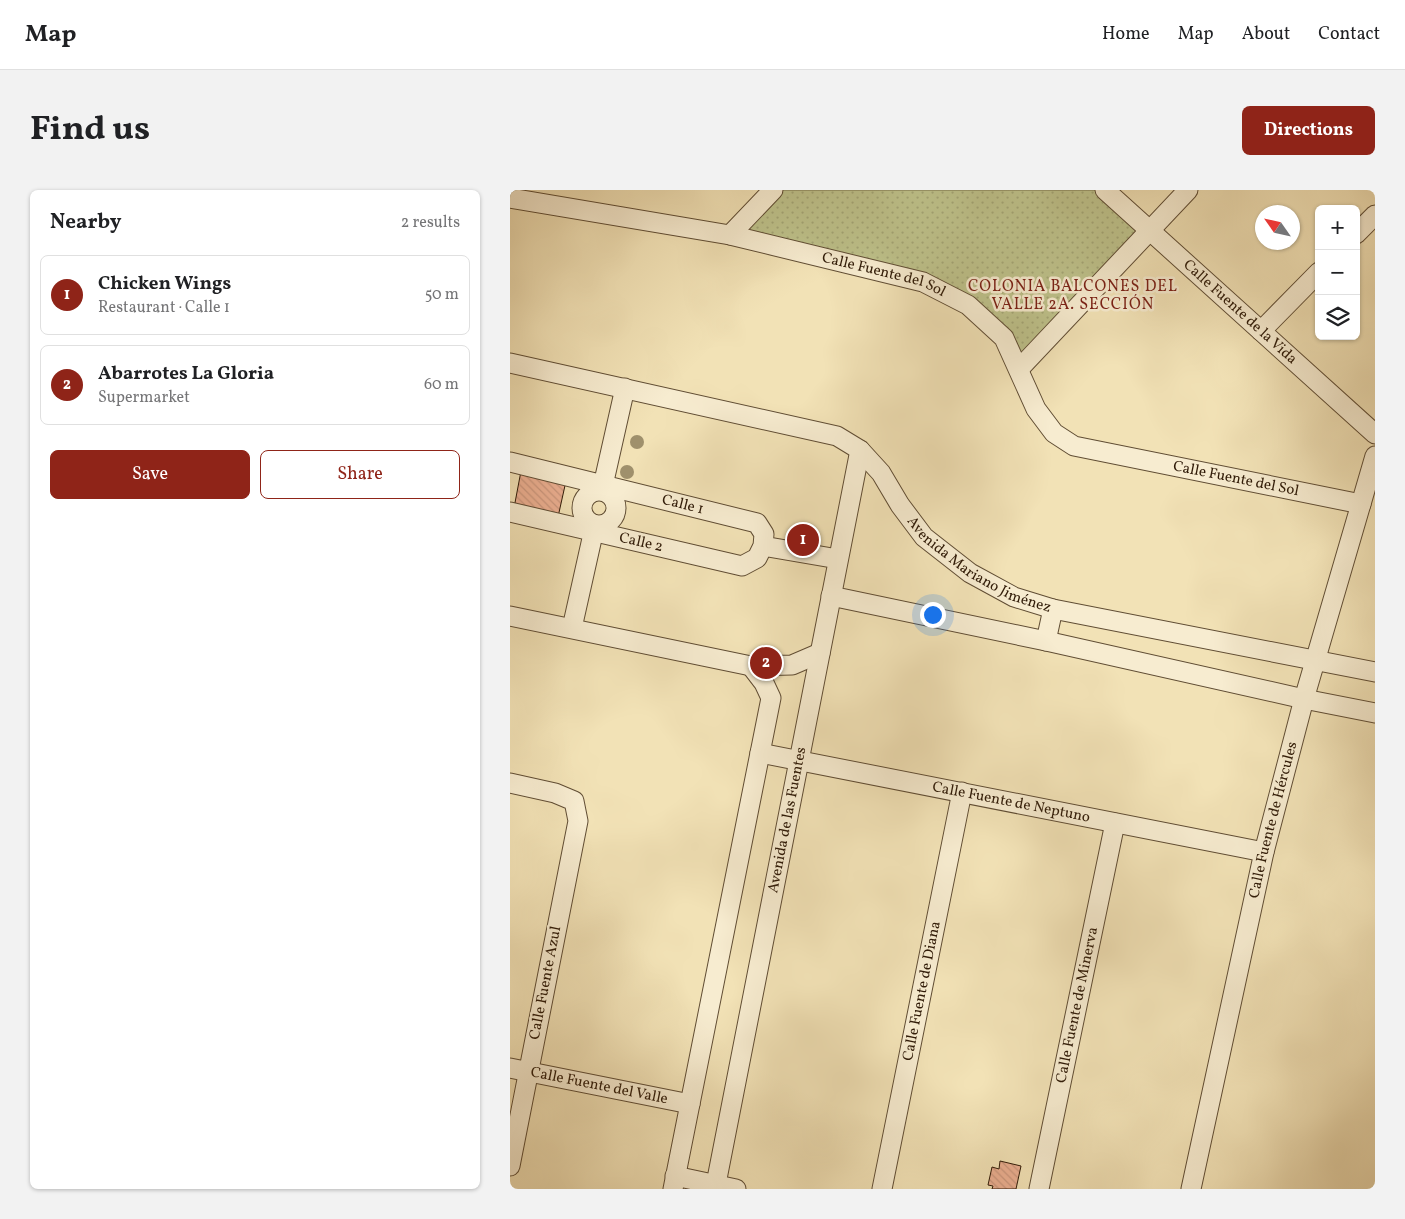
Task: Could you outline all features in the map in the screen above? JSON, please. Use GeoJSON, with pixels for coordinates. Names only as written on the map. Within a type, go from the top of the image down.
{"type":"FeatureCollection","features":[{"type":"Feature","properties":{"kind":"street"},"geometry":{"type":"LineString","coordinates":[[730,235],[773,190]]}},
{"type":"Feature","properties":{"kind":"street","name":"Calle Fuente de la Vida"},"geometry":{"type":"LineString","coordinates":[[1105,190],[1375,434]]}},
{"type":"Feature","properties":{"kind":"street"},"geometry":{"type":"LineString","coordinates":[[1019,368],[1188,190]]}},
{"type":"Feature","properties":{"kind":"street"},"geometry":{"type":"LineString","coordinates":[[510,213],[522,196]]}},
{"type":"Feature","properties":{"kind":"street","name":"Calle Fuente del Sol"},"geometry":{"type":"LineString","coordinates":[[522,196],[730,235],[923,282],[968,305],[1004,338],[1036,409],[1054,433],[1074,446],[1361,504]]}},
{"type":"Feature","properties":{"kind":"street"},"geometry":{"type":"LineString","coordinates":[[1360,230],[1375,215]]}},
{"type":"Feature","properties":{"kind":"street"},"geometry":{"type":"LineString","coordinates":[[1261,331],[1315,276]]}},
{"type":"Feature","properties":{"kind":"street","name":"Avenida Mariano Jiménez"},"geometry":{"type":"LineString","coordinates":[[510,363],[837,436],[860,450],[881,473],[900,505],[924,537],[970,573],[1014,598],[1053,609],[1375,672]]}},
{"type":"Feature","properties":{"kind":"street"},"geometry":{"type":"LineString","coordinates":[[603,488],[624,388]]}},
{"type":"Feature","properties":{"kind":"street","name":"Avenida de las Fuentes"},"geometry":{"type":"LineString","coordinates":[[716,1187],[860,450]]}},
{"type":"Feature","properties":{"kind":"street","name":"Calle Fuente de Hércules"},"geometry":{"type":"LineString","coordinates":[[1191,1189],[1264,852],[1304,700],[1375,456]]}},
{"type":"Feature","properties":{"kind":"street","name":"Calle 1"},"geometry":{"type":"LineString","coordinates":[[510,462],[603,488],[757,523],[764,534],[763,546]]}},
{"type":"Feature","properties":{"kind":"street"},"geometry":{"type":"LineString","coordinates":[[594,528],[585,518],[582,507],[583,501],[591,492],[603,488]]}},
{"type":"Feature","properties":{"kind":"street"},"geometry":{"type":"LineString","coordinates":[[594,528],[611,521],[617,512],[615,500],[603,488]]}},
{"type":"Feature","properties":{"kind":"street","name":"Calle 2"},"geometry":{"type":"LineString","coordinates":[[510,512],[594,528],[742,566],[757,558],[763,546]]}},
{"type":"Feature","properties":{"kind":"street"},"geometry":{"type":"LineString","coordinates":[[572,628],[594,528]]}},
{"type":"Feature","properties":{"kind":"street"},"geometry":{"type":"LineString","coordinates":[[763,546],[838,559]]}},
{"type":"Feature","properties":{"kind":"street"},"geometry":{"type":"LineString","coordinates":[[831,596],[1046,641],[1304,700],[1375,713]]}},
{"type":"Feature","properties":{"kind":"street"},"geometry":{"type":"LineString","coordinates":[[1046,641],[1053,609]]}},
{"type":"Feature","properties":{"kind":"street"},"geometry":{"type":"LineString","coordinates":[[510,616],[751,666],[792,665],[820,652]]}},
{"type":"Feature","properties":{"kind":"street"},"geometry":{"type":"LineString","coordinates":[[736,1189],[674,1183],[771,698],[764,683],[751,666]]}},
{"type":"Feature","properties":{"kind":"street","name":"Calle Fuente de Neptuno"},"geometry":{"type":"LineString","coordinates":[[760,753],[1264,852]]}},
{"type":"Feature","properties":{"kind":"street","name":"Calle Fuente Azul"},"geometry":{"type":"LineString","coordinates":[[510,783],[555,793],[574,801],[578,821],[519,1070],[510,1166]]}},
{"type":"Feature","properties":{"kind":"street","name":"Calle Fuente de Diana"},"geometry":{"type":"LineString","coordinates":[[882,1189],[962,792]]}},
{"type":"Feature","properties":{"kind":"street","name":"Calle Fuente de Minerva"},"geometry":{"type":"LineString","coordinates":[[1039,1189],[1115,822]]}},
{"type":"Feature","properties":{"kind":"street","name":"Calle Fuente del Valle"},"geometry":{"type":"LineString","coordinates":[[519,1070],[690,1104]]}},
{"type":"Feature","properties":{"kind":"green space"},"geometry":{"type":"Polygon","coordinates":[[[773,190],[1105,190],[1150,230],[1019,369],[968,305],[730,235],[773,190]]]}},
{"type":"Feature","properties":{"kind":"building"},"geometry":{"type":"Polygon","coordinates":[[[521,471],[566,481],[558,517],[514,508],[521,471]]]}},
{"type":"Feature","properties":{"kind":"building"},"geometry":{"type":"Polygon","coordinates":[[[1000,1161],[1021,1166],[1016,1189],[992,1189],[993,1186],[988,1185],[992,1167],[999,1169],[1000,1161]]]}},
{"type":"Feature","properties":{"kind":"place","name":"Chicken Wings"},"geometry":{"type":"Point","coordinates":[803,540]}},
{"type":"Feature","properties":{"kind":"place","name":"Abarrotes La Gloria"},"geometry":{"type":"Point","coordinates":[766,663]}},
{"type":"Feature","properties":{"kind":"district","name":"COLONIA BALCONES DEL VALLE 2A. SECCIÓN"},"geometry":{"type":"Point","coordinates":[1073,296]}}]}
